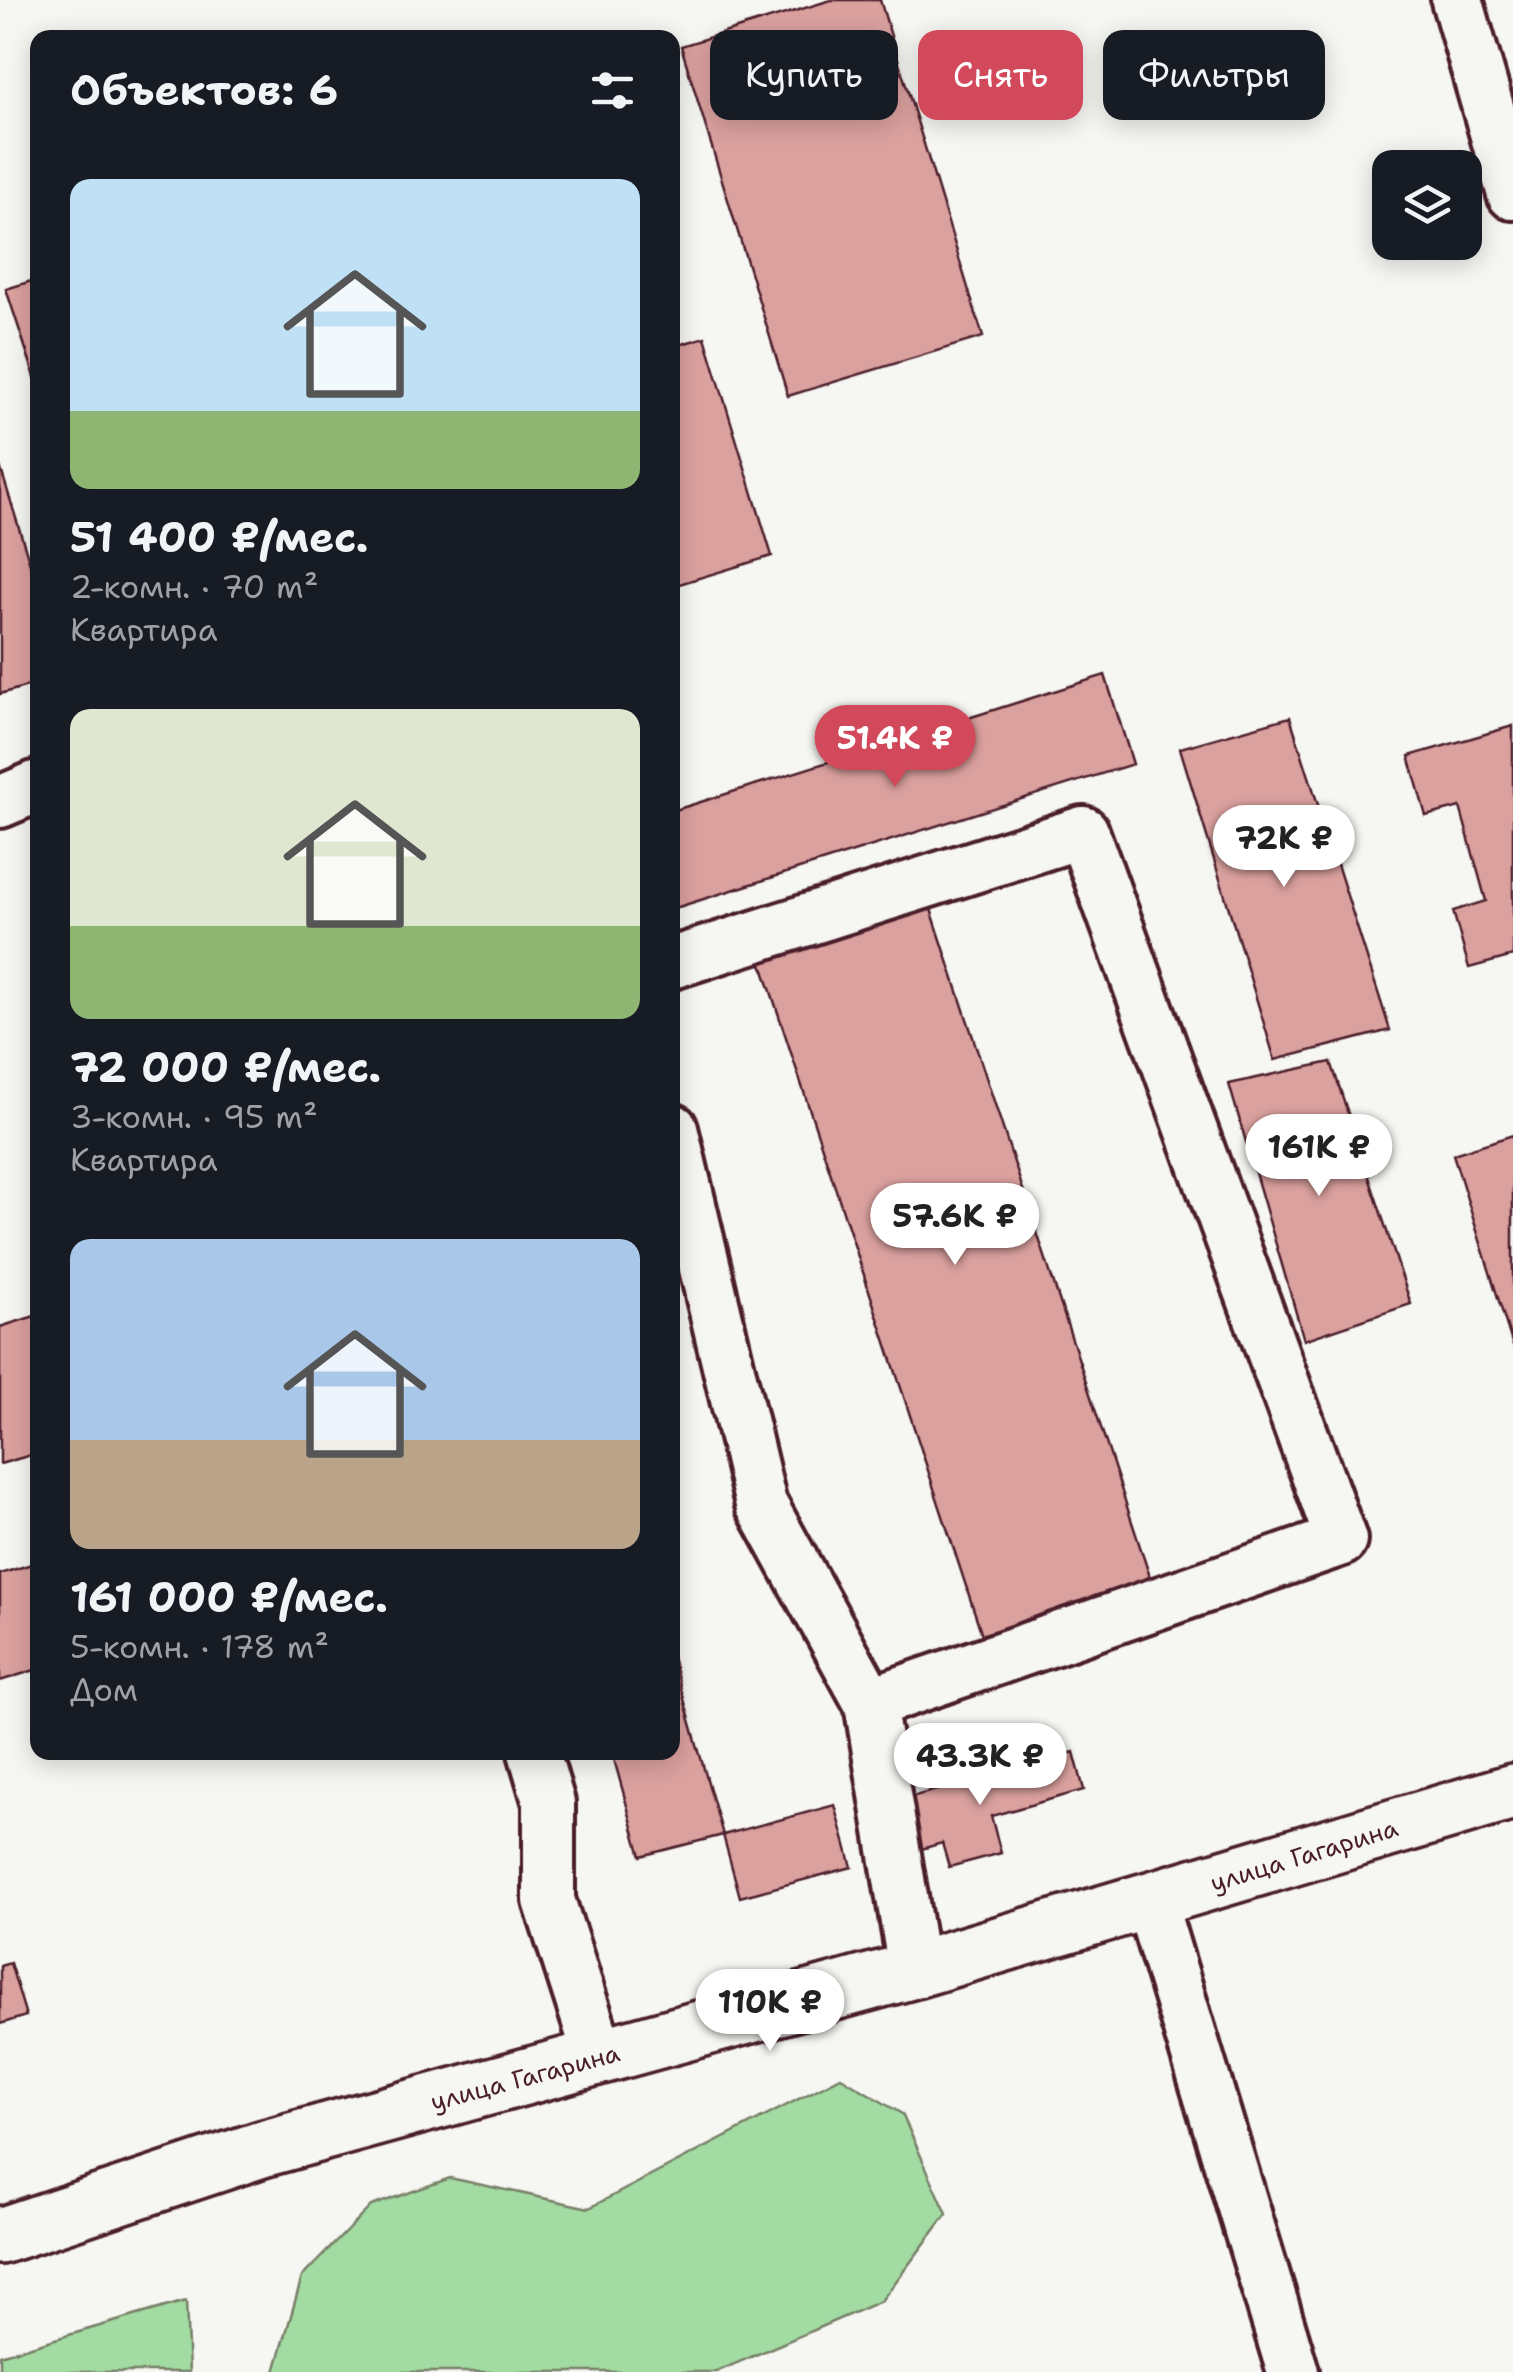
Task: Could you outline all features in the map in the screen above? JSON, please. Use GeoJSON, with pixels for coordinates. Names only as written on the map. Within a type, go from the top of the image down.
{"type":"FeatureCollection","features":[{"type":"Feature","properties":{"kind":"main road","name":"улица Гагарина"},"geometry":{"type":"LineString","coordinates":[[0,2236],[262,2149],[914,1970],[1513,1792]]}},
{"type":"Feature","properties":{"kind":"street"},"geometry":{"type":"LineString","coordinates":[[1457,0],[1498,87],[1513,194]]}},
{"type":"Feature","properties":{"kind":"street"},"geometry":{"type":"LineString","coordinates":[[0,802],[30,789]]}},
{"type":"Feature","properties":{"kind":"street"},"geometry":{"type":"LineString","coordinates":[[680,960],[1083,832],[1341,1540],[870,1703]]}},
{"type":"Feature","properties":{"kind":"street"},"geometry":{"type":"LineString","coordinates":[[680,1162],[762,1504],[870,1703],[914,1970]]}},
{"type":"Feature","properties":{"kind":"street"},"geometry":{"type":"LineString","coordinates":[[536,1760],[548,1803],[549,1900],[600,2056]]}},
{"type":"Feature","properties":{"kind":"street"},"geometry":{"type":"LineString","coordinates":[[1150,1900],[1293,2372]]}},
{"type":"Feature","properties":{"kind":"green space"},"geometry":{"type":"Polygon","coordinates":[[[841,2077],[902,2114],[947,2214],[881,2301],[716,2372],[275,2372],[302,2277],[371,2206],[450,2178],[589,2208],[841,2077]]]}},
{"type":"Feature","properties":{"kind":"green space"},"geometry":{"type":"Polygon","coordinates":[[[186,2301],[189,2372],[0,2372],[0,2355],[186,2301]]]}},
{"type":"Feature","properties":{"kind":"building"},"geometry":{"type":"Polygon","coordinates":[[[831,0],[880,0],[889,30],[733,30],[831,0]]]}},
{"type":"Feature","properties":{"kind":"building"},"geometry":{"type":"Polygon","coordinates":[[[710,37],[710,120],[898,120],[898,59],[983,337],[788,396],[681,46],[710,37]]]}},
{"type":"Feature","properties":{"kind":"building"},"geometry":{"type":"Polygon","coordinates":[[[30,282],[30,362],[6,289],[30,282]]]}},
{"type":"Feature","properties":{"kind":"building"},"geometry":{"type":"Polygon","coordinates":[[[705,337],[772,556],[680,584],[680,345],[705,337]]]}},
{"type":"Feature","properties":{"kind":"building"},"geometry":{"type":"Polygon","coordinates":[[[0,466],[30,564],[30,685],[0,694],[0,466]]]}},
{"type":"Feature","properties":{"kind":"building"},"geometry":{"type":"Polygon","coordinates":[[[1105,675],[1133,764],[680,906],[680,808],[1105,675]]]}},
{"type":"Feature","properties":{"kind":"building"},"geometry":{"type":"Polygon","coordinates":[[[1290,717],[1390,1030],[1275,1060],[1180,748],[1290,717]]]}},
{"type":"Feature","properties":{"kind":"building"},"geometry":{"type":"Polygon","coordinates":[[[1513,726],[1513,956],[1469,968],[1453,911],[1486,901],[1460,807],[1426,816],[1409,756],[1513,726]]]}},
{"type":"Feature","properties":{"kind":"building"},"geometry":{"type":"Polygon","coordinates":[[[928,900],[1151,1580],[982,1635],[759,955],[928,900]]]}},
{"type":"Feature","properties":{"kind":"building"},"geometry":{"type":"Polygon","coordinates":[[[1331,1062],[1411,1304],[1304,1340],[1229,1084],[1331,1062]]]}},
{"type":"Feature","properties":{"kind":"building"},"geometry":{"type":"Polygon","coordinates":[[[1513,1135],[1513,1346],[1453,1154],[1513,1135]]]}},
{"type":"Feature","properties":{"kind":"building"},"geometry":{"type":"Polygon","coordinates":[[[30,1318],[30,1455],[0,1464],[0,1327],[30,1318]]]}},
{"type":"Feature","properties":{"kind":"building"},"geometry":{"type":"Polygon","coordinates":[[[30,1565],[30,1672],[0,1681],[0,1574],[30,1565]]]}},
{"type":"Feature","properties":{"kind":"building"},"geometry":{"type":"Polygon","coordinates":[[[680,1685],[723,1835],[641,1856],[614,1760],[680,1760],[680,1685]]]}},
{"type":"Feature","properties":{"kind":"building"},"geometry":{"type":"Polygon","coordinates":[[[1074,1752],[1084,1790],[991,1816],[1001,1853],[949,1867],[942,1843],[904,1854],[889,1803],[1074,1752]]]}},
{"type":"Feature","properties":{"kind":"building"},"geometry":{"type":"Polygon","coordinates":[[[835,1805],[852,1867],[740,1897],[723,1835],[835,1805]]]}},
{"type":"Feature","properties":{"kind":"building"},"geometry":{"type":"Polygon","coordinates":[[[10,1963],[26,2016],[0,2024],[0,1966],[10,1963]]]}}]}
